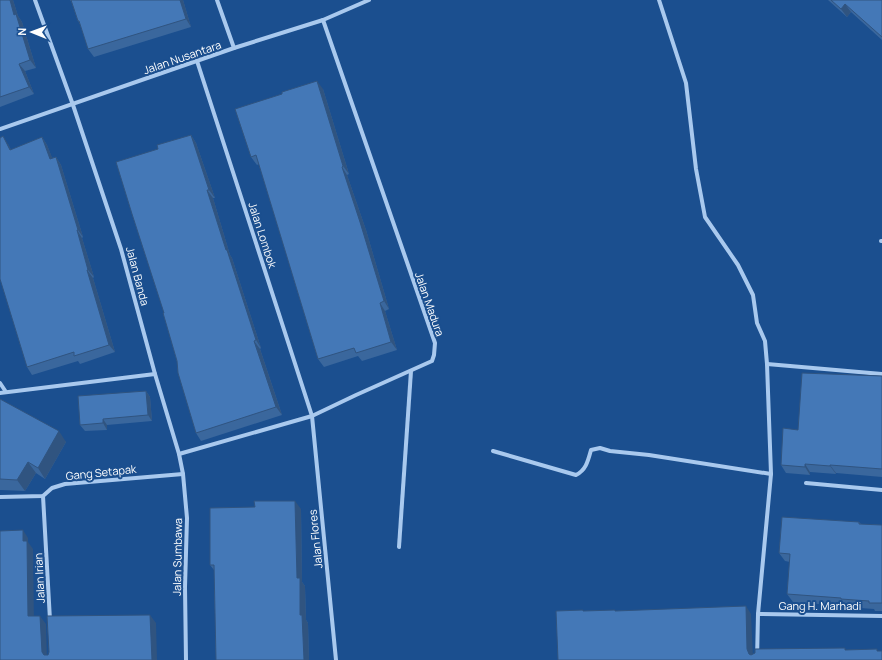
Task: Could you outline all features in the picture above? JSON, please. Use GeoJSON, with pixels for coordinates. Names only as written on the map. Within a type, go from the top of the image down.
{"type":"FeatureCollection","features":[{"type":"Feature","properties":{"kind":"street","name":"Jalan Banda"},"geometry":{"type":"LineString","coordinates":[[35,0],[73,105],[121,249],[155,374],[179,454]]}},
{"type":"Feature","properties":{"kind":"street"},"geometry":{"type":"LineString","coordinates":[[217,0],[234,48]]}},
{"type":"Feature","properties":{"kind":"street","name":"Jalan Nusantara"},"geometry":{"type":"LineString","coordinates":[[0,129],[234,48],[323,20],[369,0]]}},
{"type":"Feature","properties":{"kind":"street"},"geometry":{"type":"LineString","coordinates":[[659,0],[686,83],[696,169],[705,217],[738,265],[753,295],[757,323],[765,341],[771,474],[758,614],[757,660]]}},
{"type":"Feature","properties":{"kind":"street","name":"Jalan Madura"},"geometry":{"type":"LineString","coordinates":[[179,454],[312,416],[356,394],[432,362],[435,343],[323,20]]}},
{"type":"Feature","properties":{"kind":"street","name":"Jalan Lombok"},"geometry":{"type":"LineString","coordinates":[[197,61],[312,416]]}},
{"type":"Feature","properties":{"kind":"street"},"geometry":{"type":"LineString","coordinates":[[767,364],[882,374]]}},
{"type":"Feature","properties":{"kind":"street"},"geometry":{"type":"LineString","coordinates":[[399,547],[411,371]]}},
{"type":"Feature","properties":{"kind":"street"},"geometry":{"type":"LineString","coordinates":[[0,393],[155,374]]}},
{"type":"Feature","properties":{"kind":"street"},"geometry":{"type":"LineString","coordinates":[[0,383],[6,392]]}},
{"type":"Feature","properties":{"kind":"street","name":"Jalan Flores"},"geometry":{"type":"LineString","coordinates":[[312,416],[336,660]]}},
{"type":"Feature","properties":{"kind":"street"},"geometry":{"type":"LineString","coordinates":[[493,451],[576,475],[582,472],[591,450],[600,448],[610,451],[649,455],[771,474]]}},
{"type":"Feature","properties":{"kind":"street","name":"Jalan Sumbawa"},"geometry":{"type":"LineString","coordinates":[[179,454],[183,474],[187,518],[185,587],[186,660]]}},
{"type":"Feature","properties":{"kind":"street","name":"Gang Setapak"},"geometry":{"type":"LineString","coordinates":[[43,496],[52,488],[65,484],[183,474]]}},
{"type":"Feature","properties":{"kind":"street"},"geometry":{"type":"LineString","coordinates":[[806,483],[882,490]]}},
{"type":"Feature","properties":{"kind":"street"},"geometry":{"type":"LineString","coordinates":[[0,497],[43,496]]}},
{"type":"Feature","properties":{"kind":"street","name":"Jalan Irian"},"geometry":{"type":"LineString","coordinates":[[43,496],[50,622]]}},
{"type":"Feature","properties":{"kind":"street","name":"Gang H. Marhadi"},"geometry":{"type":"LineString","coordinates":[[758,614],[882,616]]}},
{"type":"Feature","properties":{"kind":"building"},"geometry":{"type":"Polygon","coordinates":[[[0,0],[10,0],[14,15],[16,14],[30,60],[19,64],[29,87],[0,97],[0,0]]]}},
{"type":"Feature","properties":{"kind":"building"},"geometry":{"type":"Polygon","coordinates":[[[71,0],[180,0],[186,19],[88,49],[71,0]]]}},
{"type":"Feature","properties":{"kind":"building"},"geometry":{"type":"Polygon","coordinates":[[[831,0],[882,0],[882,37],[845,4],[841,9],[831,0]]]}},
{"type":"Feature","properties":{"kind":"building"},"geometry":{"type":"Polygon","coordinates":[[[317,81],[384,301],[380,303],[391,342],[356,353],[354,348],[318,359],[256,155],[251,157],[235,109],[317,81]]]}},
{"type":"Feature","properties":{"kind":"building"},"geometry":{"type":"Polygon","coordinates":[[[191,135],[209,190],[207,190],[226,250],[256,340],[254,341],[276,407],[196,433],[178,373],[177,361],[164,313],[116,162],[158,149],[157,145],[191,135]]]}},
{"type":"Feature","properties":{"kind":"building"},"geometry":{"type":"Polygon","coordinates":[[[3,136],[10,150],[42,137],[50,159],[56,157],[78,230],[87,270],[109,345],[74,356],[74,352],[27,367],[0,279],[0,138],[3,136]]]}},
{"type":"Feature","properties":{"kind":"building"},"geometry":{"type":"Polygon","coordinates":[[[802,373],[882,376],[882,469],[805,464],[805,467],[781,465],[783,428],[798,430],[802,373]]]}},
{"type":"Feature","properties":{"kind":"building"},"geometry":{"type":"Polygon","coordinates":[[[146,391],[148,415],[103,419],[103,423],[80,425],[78,396],[146,391]]]}},
{"type":"Feature","properties":{"kind":"building"},"geometry":{"type":"Polygon","coordinates":[[[0,399],[59,431],[38,468],[28,462],[17,480],[0,479],[0,399]]]}},
{"type":"Feature","properties":{"kind":"building"},"geometry":{"type":"Polygon","coordinates":[[[254,501],[295,501],[297,578],[300,578],[300,615],[302,615],[304,660],[216,660],[214,565],[210,565],[210,508],[255,507],[254,501]]]}},
{"type":"Feature","properties":{"kind":"building"},"geometry":{"type":"Polygon","coordinates":[[[782,517],[882,525],[882,603],[869,603],[869,601],[787,594],[790,554],[779,553],[782,517]]]}},
{"type":"Feature","properties":{"kind":"building"},"geometry":{"type":"Polygon","coordinates":[[[23,530],[23,541],[27,541],[28,616],[40,616],[42,652],[44,655],[48,655],[49,652],[47,616],[150,615],[152,660],[0,660],[0,531],[23,530]]]}},
{"type":"Feature","properties":{"kind":"building"},"geometry":{"type":"Polygon","coordinates":[[[746,606],[747,649],[751,655],[755,653],[755,649],[877,649],[877,651],[882,651],[882,660],[558,660],[556,611],[615,611],[746,606]]]}}]}
